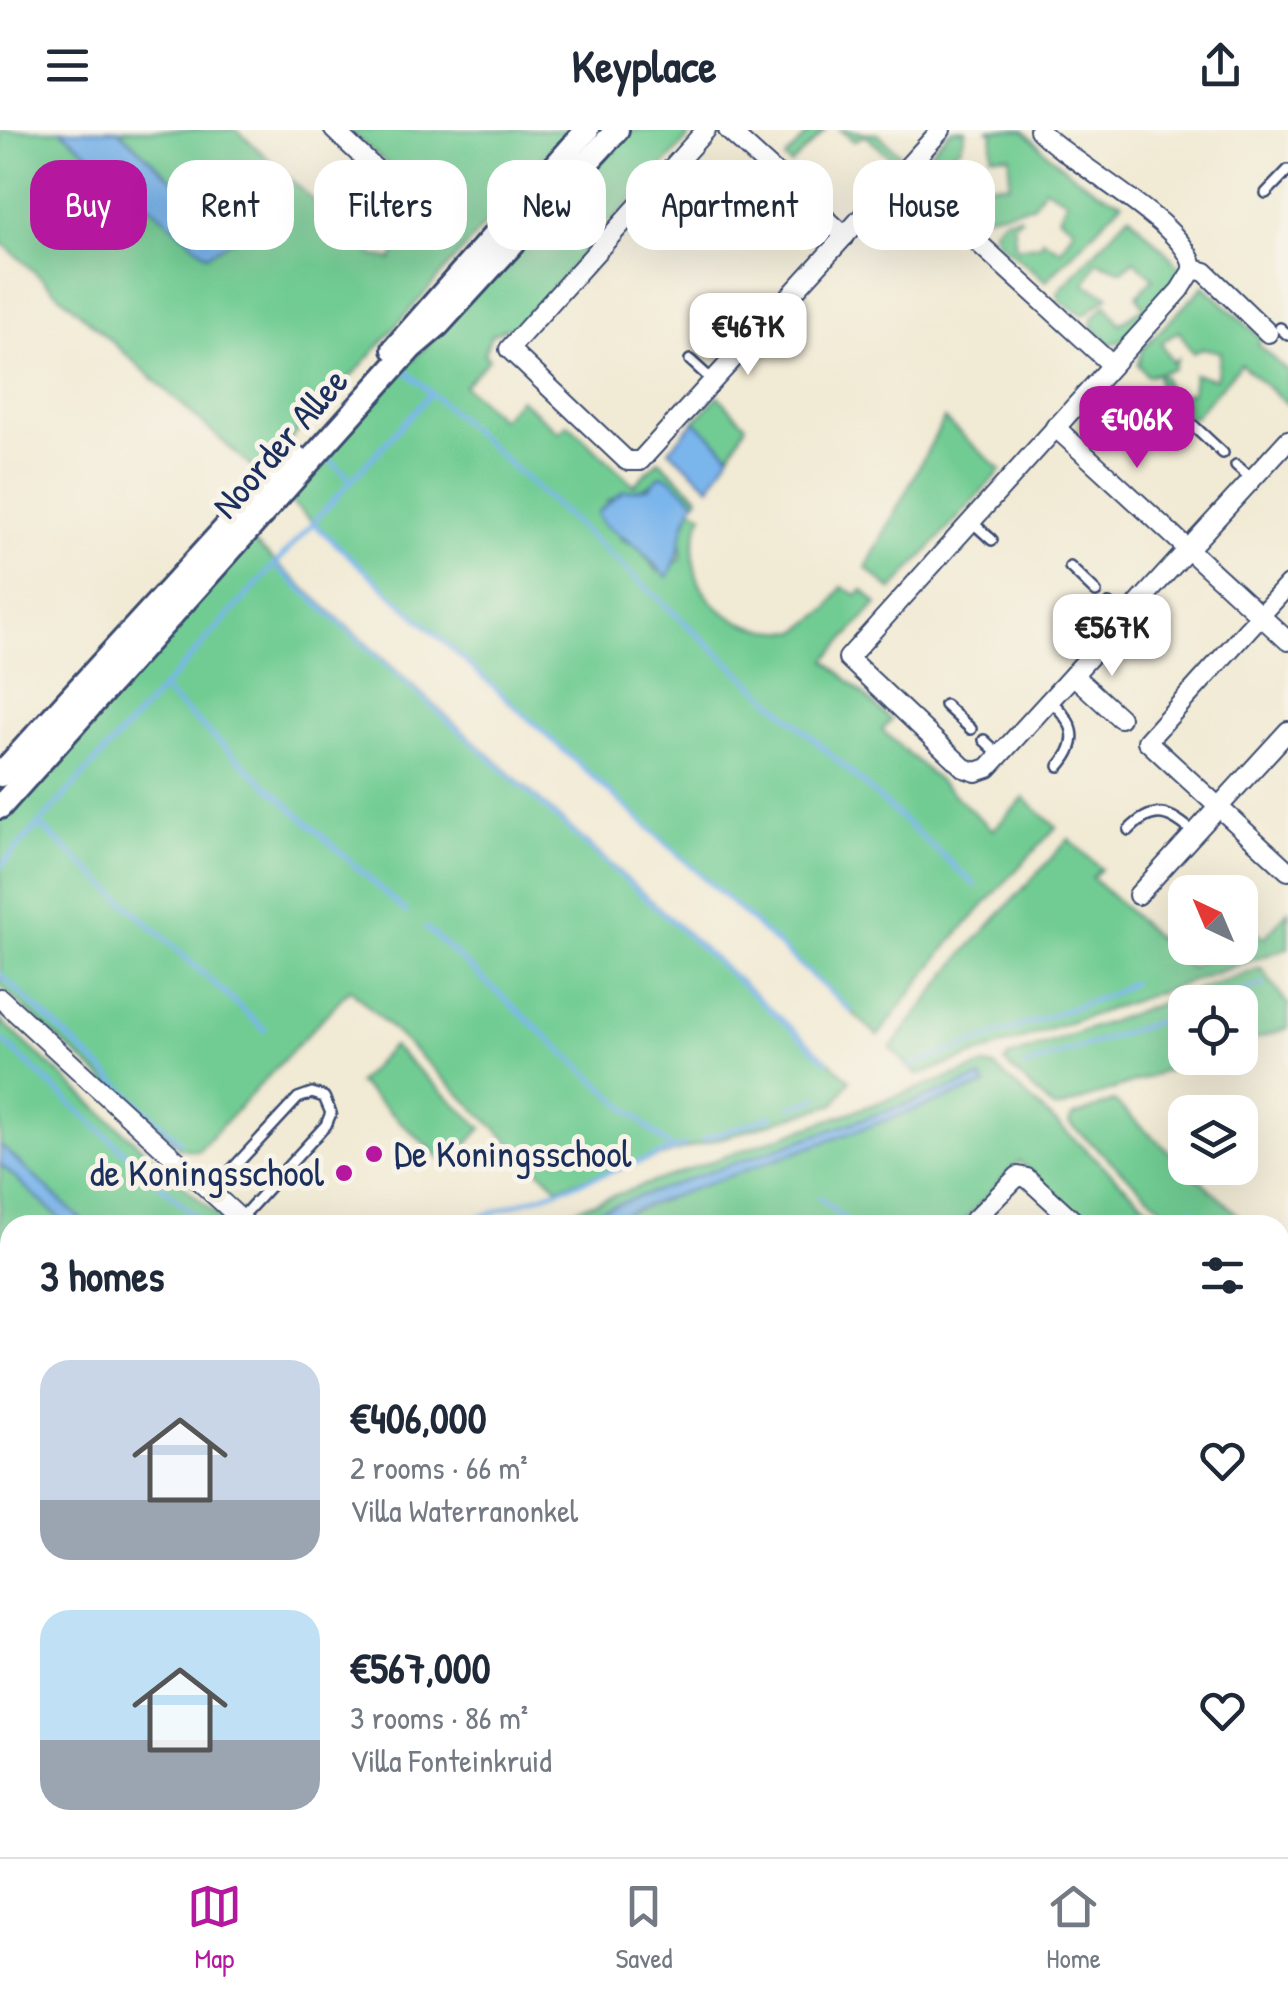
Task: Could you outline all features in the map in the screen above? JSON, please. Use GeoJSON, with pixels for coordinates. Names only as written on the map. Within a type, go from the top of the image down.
{"type":"FeatureCollection","features":[{"type":"Feature","properties":{"kind":"street"},"geometry":{"type":"LineString","coordinates":[[334,130],[366,160]]}},
{"type":"Feature","properties":{"kind":"street","name":"Noorder Allee"},"geometry":{"type":"LineString","coordinates":[[0,775],[262,488],[292,463],[587,130]]}},
{"type":"Feature","properties":{"kind":"street","name":"Noorder Allee"},"geometry":{"type":"LineString","coordinates":[[0,807],[398,362],[438,325],[617,130]]}},
{"type":"Feature","properties":{"kind":"street"},"geometry":{"type":"LineString","coordinates":[[706,130],[509,349],[568,408],[634,462],[640,461],[853,226]]}},
{"type":"Feature","properties":{"kind":"street"},"geometry":{"type":"LineString","coordinates":[[728,130],[844,236]]}},
{"type":"Feature","properties":{"kind":"street"},"geometry":{"type":"LineString","coordinates":[[914,160],[941,130]]}},
{"type":"Feature","properties":{"kind":"street"},"geometry":{"type":"LineString","coordinates":[[1038,130],[1079,166],[1161,222],[1186,247],[1193,269],[1180,290],[848,658],[964,768],[976,772],[988,768],[1288,440]]}},
{"type":"Feature","properties":{"kind":"street"},"geometry":{"type":"LineString","coordinates":[[986,250],[1112,366]]}},
{"type":"Feature","properties":{"kind":"street"},"geometry":{"type":"LineString","coordinates":[[1193,269],[1205,272],[1279,332]]}},
{"type":"Feature","properties":{"kind":"street"},"geometry":{"type":"LineString","coordinates":[[1055,427],[1288,641]]}},
{"type":"Feature","properties":{"kind":"street"},"geometry":{"type":"LineString","coordinates":[[1288,585],[1146,740],[1288,871]]}},
{"type":"Feature","properties":{"kind":"street"},"geometry":{"type":"LineString","coordinates":[[1072,675],[1120,718]]}},
{"type":"Feature","properties":{"kind":"street"},"geometry":{"type":"LineString","coordinates":[[1138,895],[1288,731]]}},
{"type":"Feature","properties":{"kind":"street"},"geometry":{"type":"LineString","coordinates":[[0,998],[236,1215]]}},
{"type":"Feature","properties":{"kind":"street"},"geometry":{"type":"LineString","coordinates":[[979,1215],[1018,1176],[1027,1178],[1067,1215]]}},
{"type":"Feature","properties":{"kind":"lane"},"geometry":{"type":"LineString","coordinates":[[1266,194],[1288,170]]}},
{"type":"Feature","properties":{"kind":"lane"},"geometry":{"type":"LineString","coordinates":[[690,360],[712,381]]}},
{"type":"Feature","properties":{"kind":"lane"},"geometry":{"type":"LineString","coordinates":[[1194,426],[1223,453]]}},
{"type":"Feature","properties":{"kind":"lane"},"geometry":{"type":"LineString","coordinates":[[1236,464],[1252,479]]}},
{"type":"Feature","properties":{"kind":"lane"},"geometry":{"type":"LineString","coordinates":[[970,520],[992,540]]}},
{"type":"Feature","properties":{"kind":"lane"},"geometry":{"type":"LineString","coordinates":[[1070,567],[1096,592]]}},
{"type":"Feature","properties":{"kind":"lane"},"geometry":{"type":"LineString","coordinates":[[1109,604],[1124,618]]}},
{"type":"Feature","properties":{"kind":"lane"},"geometry":{"type":"LineString","coordinates":[[1050,700],[1070,720],[1074,734],[1070,752],[1059,766]]}},
{"type":"Feature","properties":{"kind":"lane"},"geometry":{"type":"LineString","coordinates":[[945,705],[971,728]]}},
{"type":"Feature","properties":{"kind":"lane"},"geometry":{"type":"LineString","coordinates":[[984,740],[1000,755]]}},
{"type":"Feature","properties":{"kind":"lane"},"geometry":{"type":"LineString","coordinates":[[1129,830],[1144,816],[1160,812],[1176,817],[1194,834]]}},
{"type":"Feature","properties":{"kind":"lane"},"geometry":{"type":"LineString","coordinates":[[211,1192],[298,1098],[312,1092],[324,1097],[331,1112],[326,1124],[250,1215]]}},
{"type":"Feature","properties":{"kind":"green space"},"geometry":{"type":"Polygon","coordinates":[[[0,130],[61,130],[96,160],[30,160],[30,250],[147,250],[147,204],[167,221],[167,250],[201,250],[207,255],[215,250],[294,250],[294,182],[314,201],[314,250],[368,250],[392,260],[396,250],[463,250],[360,367],[258,473],[0,241],[0,130]]]}},
{"type":"Feature","properties":{"kind":"green space"},"geometry":{"type":"Polygon","coordinates":[[[118,130],[237,130],[270,160],[167,160],[167,175],[118,130]]]}},
{"type":"Feature","properties":{"kind":"green space"},"geometry":{"type":"Polygon","coordinates":[[[348,130],[568,130],[542,160],[487,160],[487,222],[467,245],[467,160],[382,160],[348,130]]]}},
{"type":"Feature","properties":{"kind":"green space"},"geometry":{"type":"Polygon","coordinates":[[[625,130],[687,130],[688,138],[668,160],[626,160],[626,207],[614,220],[606,222],[606,160],[597,160],[625,130]]]}},
{"type":"Feature","properties":{"kind":"green space"},"geometry":{"type":"Polygon","coordinates":[[[812,130],[825,130],[796,160],[785,158],[812,130]]]}},
{"type":"Feature","properties":{"kind":"green space"},"geometry":{"type":"Polygon","coordinates":[[[840,130],[878,134],[900,154],[894,160],[865,135],[854,141],[840,130]]]}},
{"type":"Feature","properties":{"kind":"green space"},"geometry":{"type":"Polygon","coordinates":[[[951,130],[966,130],[961,147],[943,160],[923,160],[951,130]]]}},
{"type":"Feature","properties":{"kind":"green space"},"geometry":{"type":"Polygon","coordinates":[[[986,130],[1023,130],[1070,172],[1122,202],[1046,281],[997,241],[995,228],[1004,219],[1019,216],[1013,223],[1016,248],[1041,244],[1042,239],[1061,250],[1074,228],[1059,217],[1067,200],[1044,188],[1032,206],[995,214],[995,184],[1009,184],[1010,156],[991,155],[993,131],[986,130]]]}},
{"type":"Feature","properties":{"kind":"green space"},"geometry":{"type":"Polygon","coordinates":[[[1129,215],[1183,270],[1123,341],[1110,344],[1092,326],[1093,318],[1106,304],[1120,324],[1144,307],[1137,296],[1153,278],[1134,260],[1122,271],[1097,261],[1085,284],[1109,296],[1084,315],[1060,301],[1058,292],[1129,215]]]}},
{"type":"Feature","properties":{"kind":"green space"},"geometry":{"type":"Polygon","coordinates":[[[514,250],[588,250],[513,330],[510,327],[491,335],[484,354],[489,359],[464,386],[501,419],[520,399],[559,432],[568,424],[634,485],[659,460],[699,497],[696,501],[661,475],[648,485],[614,497],[607,501],[621,539],[637,546],[658,572],[681,559],[681,536],[691,507],[703,514],[695,540],[694,564],[700,584],[712,602],[729,615],[749,625],[799,631],[828,609],[842,587],[857,595],[863,590],[877,604],[826,660],[891,720],[882,730],[993,830],[1024,798],[1056,827],[951,941],[878,1036],[286,498],[514,250]]]}},
{"type":"Feature","properties":{"kind":"green space"},"geometry":{"type":"Polygon","coordinates":[[[1204,286],[1261,338],[1257,344],[1288,372],[1288,405],[1241,364],[1194,417],[1175,419],[1162,403],[1157,375],[1164,377],[1169,398],[1192,392],[1194,374],[1216,379],[1221,352],[1203,348],[1193,353],[1179,331],[1161,343],[1172,362],[1177,359],[1173,369],[1147,376],[1138,364],[1142,349],[1204,286]]]}},
{"type":"Feature","properties":{"kind":"green space"},"geometry":{"type":"Polygon","coordinates":[[[718,396],[746,425],[730,454],[695,421],[718,396]]]}},
{"type":"Feature","properties":{"kind":"green space"},"geometry":{"type":"Polygon","coordinates":[[[944,419],[1001,470],[892,590],[866,568],[944,419]]]}},
{"type":"Feature","properties":{"kind":"green space"},"geometry":{"type":"Polygon","coordinates":[[[250,539],[850,1080],[835,1104],[557,1187],[350,989],[198,1151],[180,1148],[0,986],[0,813],[250,539]]]}},
{"type":"Feature","properties":{"kind":"green space"},"geometry":{"type":"Polygon","coordinates":[[[1069,839],[1101,869],[1092,878],[1168,948],[1168,965],[1238,965],[1180,985],[1168,985],[1168,989],[917,1075],[891,1048],[964,953],[1069,839]]]}},
{"type":"Feature","properties":{"kind":"green space"},"geometry":{"type":"Polygon","coordinates":[[[1288,911],[1288,948],[1258,958],[1258,933],[1264,938],[1288,911]]]}},
{"type":"Feature","properties":{"kind":"green space"},"geometry":{"type":"Polygon","coordinates":[[[1261,968],[1288,1005],[1288,1028],[1258,1038],[1258,985],[1213,985],[1261,968]]]}},
{"type":"Feature","properties":{"kind":"green space"},"geometry":{"type":"Polygon","coordinates":[[[1168,1001],[1168,1070],[1053,1108],[1004,1062],[1168,1001]]]}},
{"type":"Feature","properties":{"kind":"green space"},"geometry":{"type":"Polygon","coordinates":[[[0,1020],[216,1215],[76,1215],[0,1145],[0,1020]]]}},
{"type":"Feature","properties":{"kind":"green space"},"geometry":{"type":"Polygon","coordinates":[[[392,1046],[482,1128],[448,1165],[358,1083],[392,1046]]]}},
{"type":"Feature","properties":{"kind":"green space"},"geometry":{"type":"Polygon","coordinates":[[[985,1065],[995,1067],[1157,1215],[1079,1215],[1019,1161],[969,1215],[558,1215],[985,1065]]]}},
{"type":"Feature","properties":{"kind":"green space"},"geometry":{"type":"Polygon","coordinates":[[[1114,1101],[1168,1151],[1168,1185],[1205,1185],[1238,1215],[1170,1215],[1069,1123],[1072,1117],[1114,1101]]]}},
{"type":"Feature","properties":{"kind":"green space"},"geometry":{"type":"Polygon","coordinates":[[[0,1164],[56,1215],[0,1215],[0,1164]]]}},
{"type":"Feature","properties":{"kind":"water"},"geometry":{"type":"Polygon","coordinates":[[[61,130],[118,130],[167,175],[167,221],[147,204],[147,160],[96,160],[61,130]]]}},
{"type":"Feature","properties":{"kind":"water"},"geometry":{"type":"Polygon","coordinates":[[[695,421],[730,454],[710,487],[669,450],[695,421]]]}},
{"type":"Feature","properties":{"kind":"water"},"geometry":{"type":"Polygon","coordinates":[[[661,475],[696,501],[667,577],[637,546],[603,524],[597,513],[623,491],[649,488],[661,475]]]}},
{"type":"Feature","properties":{"kind":"water"},"geometry":{"type":"Polygon","coordinates":[[[981,1078],[986,1085],[620,1215],[585,1215],[981,1078]]]}},
{"type":"Feature","properties":{"kind":"water"},"geometry":{"type":"Polygon","coordinates":[[[0,1145],[76,1215],[56,1215],[0,1164],[0,1145]]]}},
{"type":"Feature","properties":{"kind":"waterway"},"geometry":{"type":"LineString","coordinates":[[403,368],[431,393]]}},
{"type":"Feature","properties":{"kind":"waterway"},"geometry":{"type":"LineString","coordinates":[[0,867],[431,393],[975,885]]}},
{"type":"Feature","properties":{"kind":"waterway"},"geometry":{"type":"LineString","coordinates":[[324,455],[351,479]]}},
{"type":"Feature","properties":{"kind":"waterway"},"geometry":{"type":"LineString","coordinates":[[313,523],[851,1011]]}},
{"type":"Feature","properties":{"kind":"waterway"},"geometry":{"type":"LineString","coordinates":[[274,564],[827,1061]]}},
{"type":"Feature","properties":{"kind":"waterway"},"geometry":{"type":"LineString","coordinates":[[161,689],[406,912]]}},
{"type":"Feature","properties":{"kind":"waterway"},"geometry":{"type":"LineString","coordinates":[[39,824],[265,1030]]}},
{"type":"Feature","properties":{"kind":"waterway"},"geometry":{"type":"LineString","coordinates":[[426,928],[673,1150]]}},
{"type":"Feature","properties":{"kind":"waterway"},"geometry":{"type":"LineString","coordinates":[[0,974],[180,1142]]}},
{"type":"Feature","properties":{"kind":"waterway"},"geometry":{"type":"LineString","coordinates":[[907,1067],[1114,993],[1131,983]]}},
{"type":"Feature","properties":{"kind":"waterway"},"geometry":{"type":"LineString","coordinates":[[1258,987],[1263,985]]}},
{"type":"Feature","properties":{"kind":"waterway"},"geometry":{"type":"LineString","coordinates":[[1024,1067],[1168,1018]]}},
{"type":"Feature","properties":{"kind":"waterway"},"geometry":{"type":"LineString","coordinates":[[0,1038],[193,1215]]}},
{"type":"Feature","properties":{"kind":"waterway"},"geometry":{"type":"LineString","coordinates":[[792,1107],[819,1098]]}},
{"type":"Feature","properties":{"kind":"waterway"},"geometry":{"type":"LineString","coordinates":[[703,1139],[772,1116]]}},
{"type":"Feature","properties":{"kind":"waterway"},"geometry":{"type":"LineString","coordinates":[[486,1215],[684,1146]]}},
{"type":"Feature","properties":{"kind":"waterway"},"geometry":{"type":"LineString","coordinates":[[819,1197],[839,1215]]}},
{"type":"Feature","properties":{"kind":"waterway"},"geometry":{"type":"LineString","coordinates":[[1192,1210],[1198,1215]]}},
{"type":"Feature","properties":{"kind":"place","name":"De Koningsschool"},"geometry":{"type":"Point","coordinates":[374,1154]}},
{"type":"Feature","properties":{"kind":"place","name":"de Koningsschool"},"geometry":{"type":"Point","coordinates":[344,1173]}}]}
